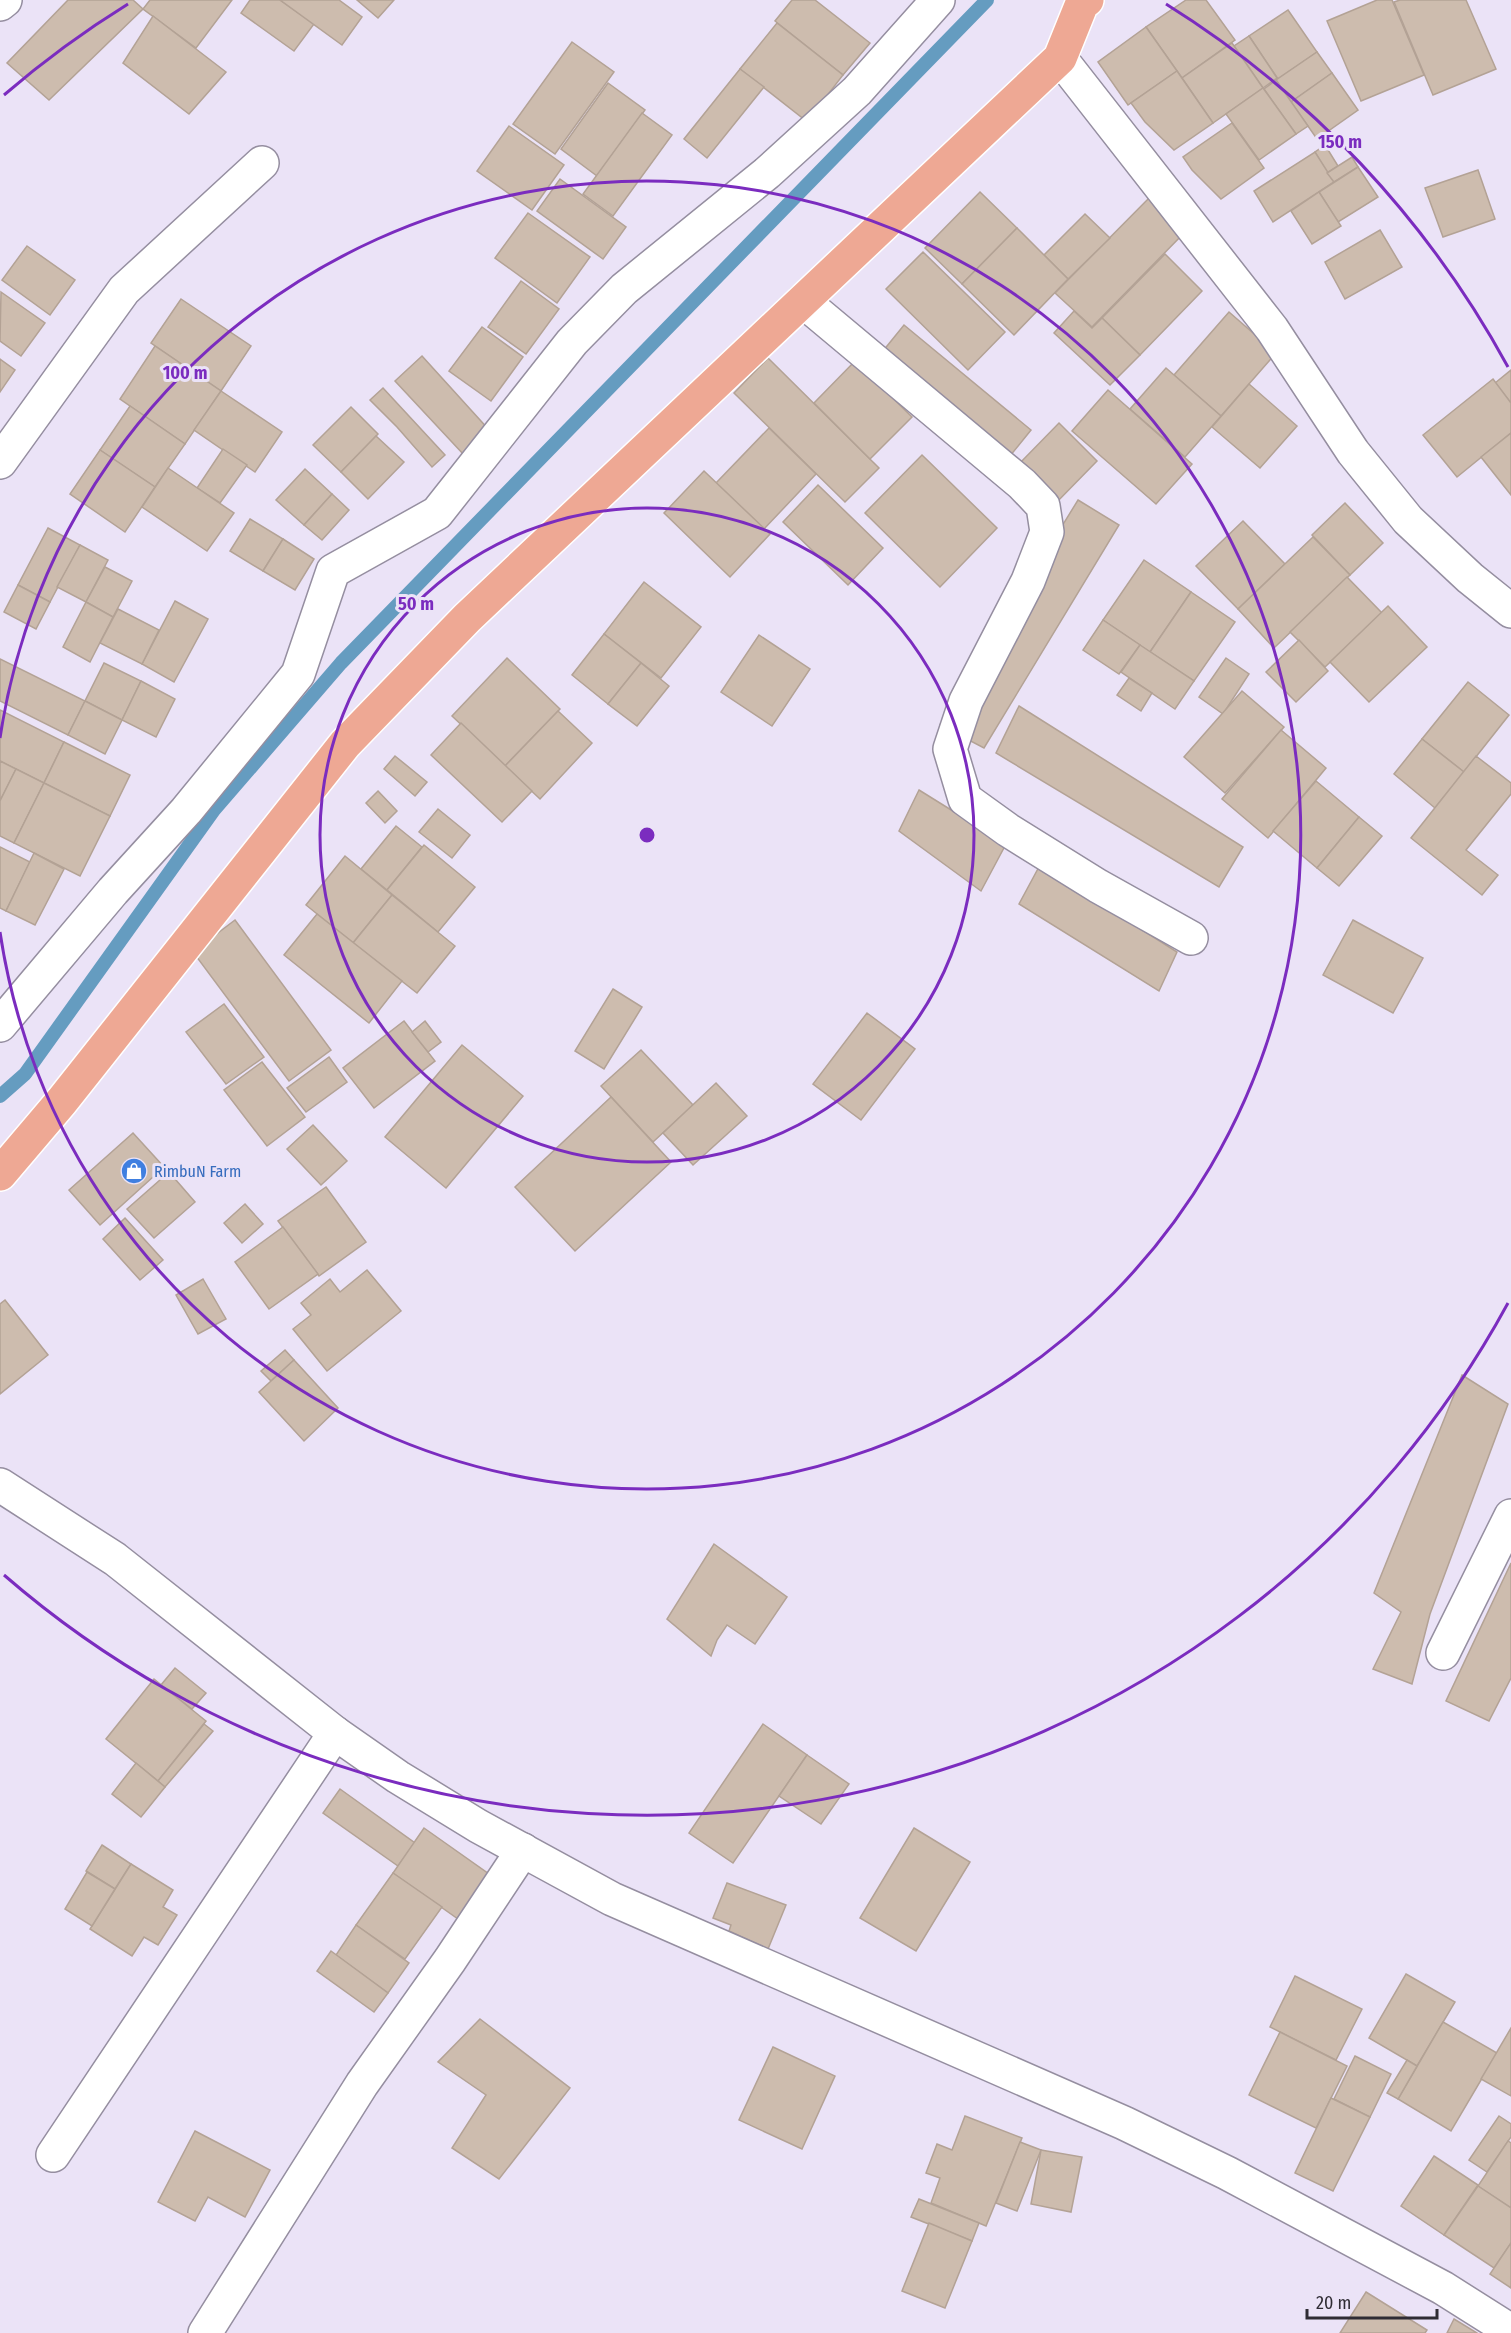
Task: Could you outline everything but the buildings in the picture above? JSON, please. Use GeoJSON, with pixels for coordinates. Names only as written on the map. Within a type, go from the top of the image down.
{"type":"FeatureCollection","features":[{"type":"Feature","properties":{"kind":"main road"},"geometry":{"type":"LineString","coordinates":[[0,1174],[69,1092],[345,744],[467,618],[1060,58],[1084,0]]}},
{"type":"Feature","properties":{"kind":"street"},"geometry":{"type":"LineString","coordinates":[[0,4],[5,0]]}},
{"type":"Feature","properties":{"kind":"street"},"geometry":{"type":"LineString","coordinates":[[0,1025],[113,891],[186,811],[298,674],[333,571],[437,513],[572,342],[624,289],[766,173],[849,99],[939,0]]}},
{"type":"Feature","properties":{"kind":"street"},"geometry":{"type":"LineString","coordinates":[[1060,58],[1272,329],[1353,452],[1407,520],[1470,578],[1511,611]]}},
{"type":"Feature","properties":{"kind":"street"},"geometry":{"type":"LineString","coordinates":[[0,462],[108,309],[124,290],[262,163]]}},
{"type":"Feature","properties":{"kind":"street"},"geometry":{"type":"LineString","coordinates":[[803,301],[1022,484],[1043,506],[1047,532],[1028,581],[966,701],[950,749],[965,800],[1058,861],[1191,938]]}},
{"type":"Feature","properties":{"kind":"street"},"geometry":{"type":"LineString","coordinates":[[0,1485],[115,1559],[334,1734],[478,1826],[612,1899],[1124,2123],[1227,2173],[1443,2288],[1511,2331]]}},
{"type":"Feature","properties":{"kind":"street"},"geometry":{"type":"LineString","coordinates":[[1443,1653],[1511,1516]]}},
{"type":"Feature","properties":{"kind":"street"},"geometry":{"type":"LineString","coordinates":[[53,2155],[334,1734]]}},
{"type":"Feature","properties":{"kind":"street"},"geometry":{"type":"LineString","coordinates":[[205,2333],[362,2084],[523,1850]]}},
{"type":"Feature","properties":{"kind":"waterway"},"geometry":{"type":"LineString","coordinates":[[0,1096],[25,1074],[214,810],[341,663],[987,0]]}},
{"type":"Feature","properties":{"kind":"place","name":"RimbuN Farm"},"geometry":{"type":"Point","coordinates":[134,1171]}}]}
